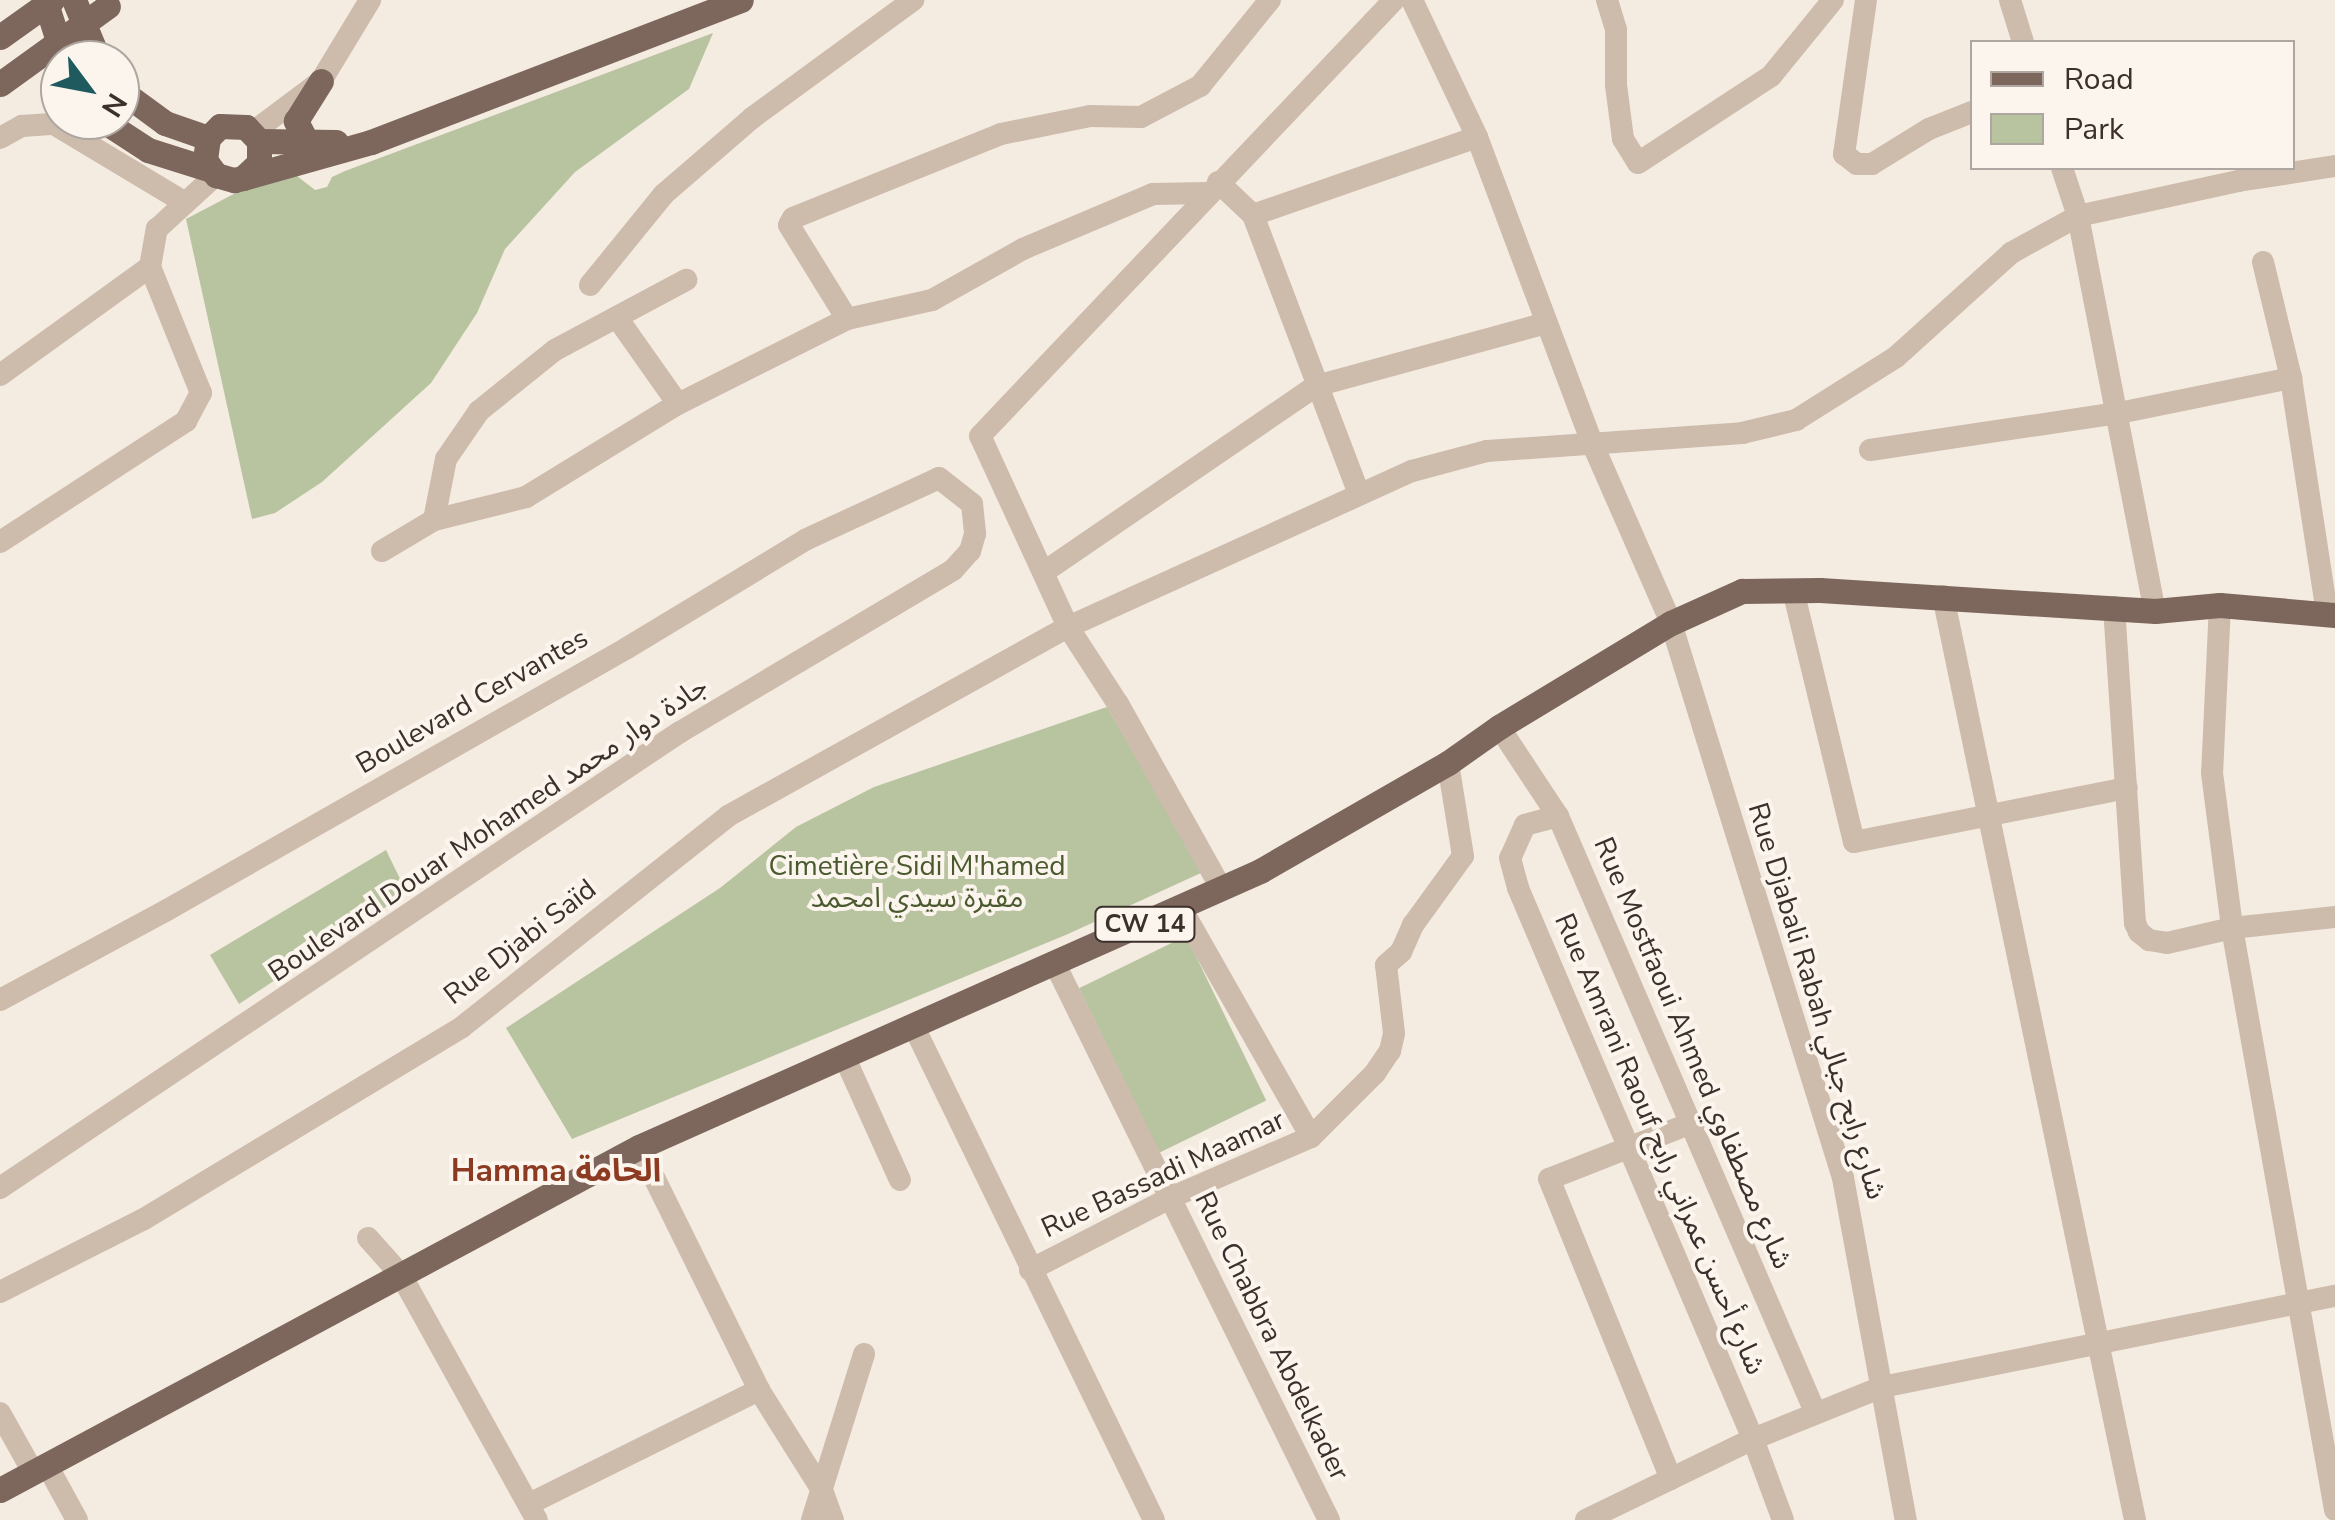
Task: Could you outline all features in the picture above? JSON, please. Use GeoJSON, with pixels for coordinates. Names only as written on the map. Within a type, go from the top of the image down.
{"type":"FeatureCollection","features":[{"type":"Feature","properties":{"kind":"main road"},"geometry":{"type":"LineString","coordinates":[[0,37],[48,0],[59,40]]}},
{"type":"Feature","properties":{"kind":"main road"},"geometry":{"type":"LineString","coordinates":[[74,0],[91,40]]}},
{"type":"Feature","properties":{"kind":"main road"},"geometry":{"type":"LineString","coordinates":[[133,140],[148,150],[213,173],[243,178],[371,142],[741,0]]}},
{"type":"Feature","properties":{"kind":"main road"},"geometry":{"type":"LineString","coordinates":[[0,84],[112,3]]}},
{"type":"Feature","properties":{"kind":"main road"},"geometry":{"type":"LineString","coordinates":[[308,142],[296,121],[320,81]]}},
{"type":"Feature","properties":{"kind":"main road"},"geometry":{"type":"LineString","coordinates":[[140,105],[165,123],[208,138]]}},
{"type":"Feature","properties":{"kind":"main road"},"geometry":{"type":"LineString","coordinates":[[213,173],[204,149],[208,138],[229,124],[256,137],[371,142]]}},
{"type":"Feature","properties":{"kind":"main road"},"geometry":{"type":"LineString","coordinates":[[243,178],[259,163],[256,137]]}},
{"type":"Feature","properties":{"kind":"main road","name":"CW 14"},"geometry":{"type":"LineString","coordinates":[[0,1490],[639,1147],[1260,871],[1448,763],[1498,727],[1671,623],[1742,591],[1943,596],[2155,611],[2220,604],[2331,615]]}},
{"type":"Feature","properties":{"kind":"street"},"geometry":{"type":"LineString","coordinates":[[256,137],[320,81],[370,0]]}},
{"type":"Feature","properties":{"kind":"street"},"geometry":{"type":"LineString","coordinates":[[590,285],[664,194],[752,118],[913,0]]}},
{"type":"Feature","properties":{"kind":"street"},"geometry":{"type":"LineString","coordinates":[[847,319],[793,238],[789,225],[793,218],[1000,134],[1090,116],[1141,118],[1200,86],[1270,0]]}},
{"type":"Feature","properties":{"kind":"street"},"geometry":{"type":"LineString","coordinates":[[1221,888],[1118,704],[1068,627],[980,436],[1394,0]]}},
{"type":"Feature","properties":{"kind":"street","name":"Rue Djabali Rabah شارع رابح جبالي"},"geometry":{"type":"LineString","coordinates":[[1412,0],[1478,137],[1594,445],[1671,623],[1843,1178],[1906,1520]]}},
{"type":"Feature","properties":{"kind":"street"},"geometry":{"type":"LineString","coordinates":[[1606,0],[1616,30],[1616,85],[1623,139],[1638,163],[1771,76],[1833,0]]}},
{"type":"Feature","properties":{"kind":"street"},"geometry":{"type":"LineString","coordinates":[[1866,0],[1844,154],[1857,164],[1872,164],[1929,129],[1970,113]]}},
{"type":"Feature","properties":{"kind":"street"},"geometry":{"type":"LineString","coordinates":[[2010,0],[2022,40]]}},
{"type":"Feature","properties":{"kind":"street"},"geometry":{"type":"LineString","coordinates":[[6,134],[32,123],[64,128],[184,202]]}},
{"type":"Feature","properties":{"kind":"street"},"geometry":{"type":"LineString","coordinates":[[1253,215],[1478,137]]}},
{"type":"Feature","properties":{"kind":"street","name":"Rue Djabi Saïd"},"geometry":{"type":"LineString","coordinates":[[0,1292],[144,1218],[462,1028],[728,816],[1068,627],[1358,492],[1412,471],[1487,451],[1742,433],[1796,420],[1896,357],[2011,253],[2078,216],[2238,180],[2335,166]]}},
{"type":"Feature","properties":{"kind":"street"},"geometry":{"type":"LineString","coordinates":[[2063,170],[2078,216],[2155,611]]}},
{"type":"Feature","properties":{"kind":"street"},"geometry":{"type":"LineString","coordinates":[[0,542],[186,421],[201,393],[150,266],[157,229],[213,173]]}},
{"type":"Feature","properties":{"kind":"street"},"geometry":{"type":"LineString","coordinates":[[382,551],[434,520],[526,498],[678,404],[847,319],[932,300],[1023,249],[1099,213],[1153,194],[1213,188],[1253,215],[1358,492]]}},
{"type":"Feature","properties":{"kind":"street"},"geometry":{"type":"LineString","coordinates":[[2263,262],[2291,378],[2331,615]]}},
{"type":"Feature","properties":{"kind":"street"},"geometry":{"type":"LineString","coordinates":[[3,366],[150,266]]}},
{"type":"Feature","properties":{"kind":"street"},"geometry":{"type":"LineString","coordinates":[[434,520],[446,460],[479,411],[554,350],[686,280]]}},
{"type":"Feature","properties":{"kind":"street"},"geometry":{"type":"LineString","coordinates":[[618,319],[678,404]]}},
{"type":"Feature","properties":{"kind":"street"},"geometry":{"type":"LineString","coordinates":[[1044,572],[1316,386],[1546,323]]}},
{"type":"Feature","properties":{"kind":"street"},"geometry":{"type":"LineString","coordinates":[[1870,450],[2119,413],[2291,378]]}},
{"type":"Feature","properties":{"kind":"street","name":"Boulevard Cervantes"},"geometry":{"type":"LineString","coordinates":[[0,1000],[167,910],[628,648],[807,539],[939,478],[972,504]]}},
{"type":"Feature","properties":{"kind":"street","name":"Boulevard Douar Mohamed جادة دوار محمد"},"geometry":{"type":"LineString","coordinates":[[0,1188],[680,732],[953,570],[970,552],[975,534],[972,504]]}},
{"type":"Feature","properties":{"kind":"street"},"geometry":{"type":"LineString","coordinates":[[1793,590],[1850,839],[1859,843],[2127,788]]}},
{"type":"Feature","properties":{"kind":"street"},"geometry":{"type":"LineString","coordinates":[[1943,596],[2136,1520]]}},
{"type":"Feature","properties":{"kind":"street"},"geometry":{"type":"LineString","coordinates":[[2220,604],[2212,773],[2232,928],[2335,1510]]}},
{"type":"Feature","properties":{"kind":"street"},"geometry":{"type":"LineString","coordinates":[[2114,607],[2134,923],[2140,932],[2149,940],[2166,943],[2232,928],[2335,917]]}},
{"type":"Feature","properties":{"kind":"street","name":"Rue Mostfaoui Ahmed شارع مصطفاوي"},"geometry":{"type":"LineString","coordinates":[[1498,727],[1558,816],[1816,1412]]}},
{"type":"Feature","properties":{"kind":"street","name":"Rue Bassadi Maamar"},"geometry":{"type":"LineString","coordinates":[[1030,1270],[1170,1198],[1311,1137],[1375,1073],[1390,1051],[1394,1033],[1386,965],[1402,952],[1413,925],[1462,856],[1448,763]]}},
{"type":"Feature","properties":{"kind":"street","name":"Rue Amrani Raouf شارع أحسن عمراني رابح"},"geometry":{"type":"LineString","coordinates":[[1558,816],[1525,825],[1510,858],[1518,888],[1753,1439],[1783,1520]]}},
{"type":"Feature","properties":{"kind":"street"},"geometry":{"type":"LineString","coordinates":[[1181,908],[1311,1137]]}},
{"type":"Feature","properties":{"kind":"street","name":"Rue Chabbra Abdelkader"},"geometry":{"type":"LineString","coordinates":[[1055,964],[1329,1520]]}},
{"type":"Feature","properties":{"kind":"street"},"geometry":{"type":"LineString","coordinates":[[914,1027],[1154,1520]]}},
{"type":"Feature","properties":{"kind":"street"},"geometry":{"type":"LineString","coordinates":[[844,1056],[900,1180]]}},
{"type":"Feature","properties":{"kind":"street"},"geometry":{"type":"LineString","coordinates":[[1671,1479],[1549,1179],[1691,1123]]}},
{"type":"Feature","properties":{"kind":"street"},"geometry":{"type":"LineString","coordinates":[[639,1147],[759,1390],[822,1490],[833,1520]]}},
{"type":"Feature","properties":{"kind":"street"},"geometry":{"type":"LineString","coordinates":[[368,1238],[402,1275],[533,1512],[759,1390]]}},
{"type":"Feature","properties":{"kind":"street"},"geometry":{"type":"LineString","coordinates":[[1586,1520],[1753,1439],[1882,1388],[2335,1296]]}},
{"type":"Feature","properties":{"kind":"street"},"geometry":{"type":"LineString","coordinates":[[812,1520],[864,1354]]}},
{"type":"Feature","properties":{"kind":"street"},"geometry":{"type":"LineString","coordinates":[[0,1413],[76,1520]]}},
{"type":"Feature","properties":{"kind":"green space"},"geometry":{"type":"Polygon","coordinates":[[[713,33],[689,89],[575,172],[505,249],[477,313],[431,383],[322,482],[275,513],[252,519],[186,219],[247,187],[297,176],[315,190],[327,187],[332,177],[345,171],[713,33]]]}},
{"type":"Feature","properties":{"kind":"green space","name":"Cimetière Sidi M'hamed مقبرة سيدي امحمد"},"geometry":{"type":"Polygon","coordinates":[[[1107,707],[1203,872],[1068,934],[572,1139],[506,1028],[720,888],[796,827],[874,787],[1107,707]]]}},
{"type":"Feature","properties":{"kind":"green space"},"geometry":{"type":"Polygon","coordinates":[[[386,850],[407,893],[239,1004],[210,955],[386,850]]]}},
{"type":"Feature","properties":{"kind":"green space"},"geometry":{"type":"Polygon","coordinates":[[[1186,936],[1266,1100],[1159,1153],[1079,988],[1186,936]]]}},
{"type":"Feature","properties":{"kind":"district","name":"Hamma الحامة"},"geometry":{"type":"Point","coordinates":[556,1171]}}]}
